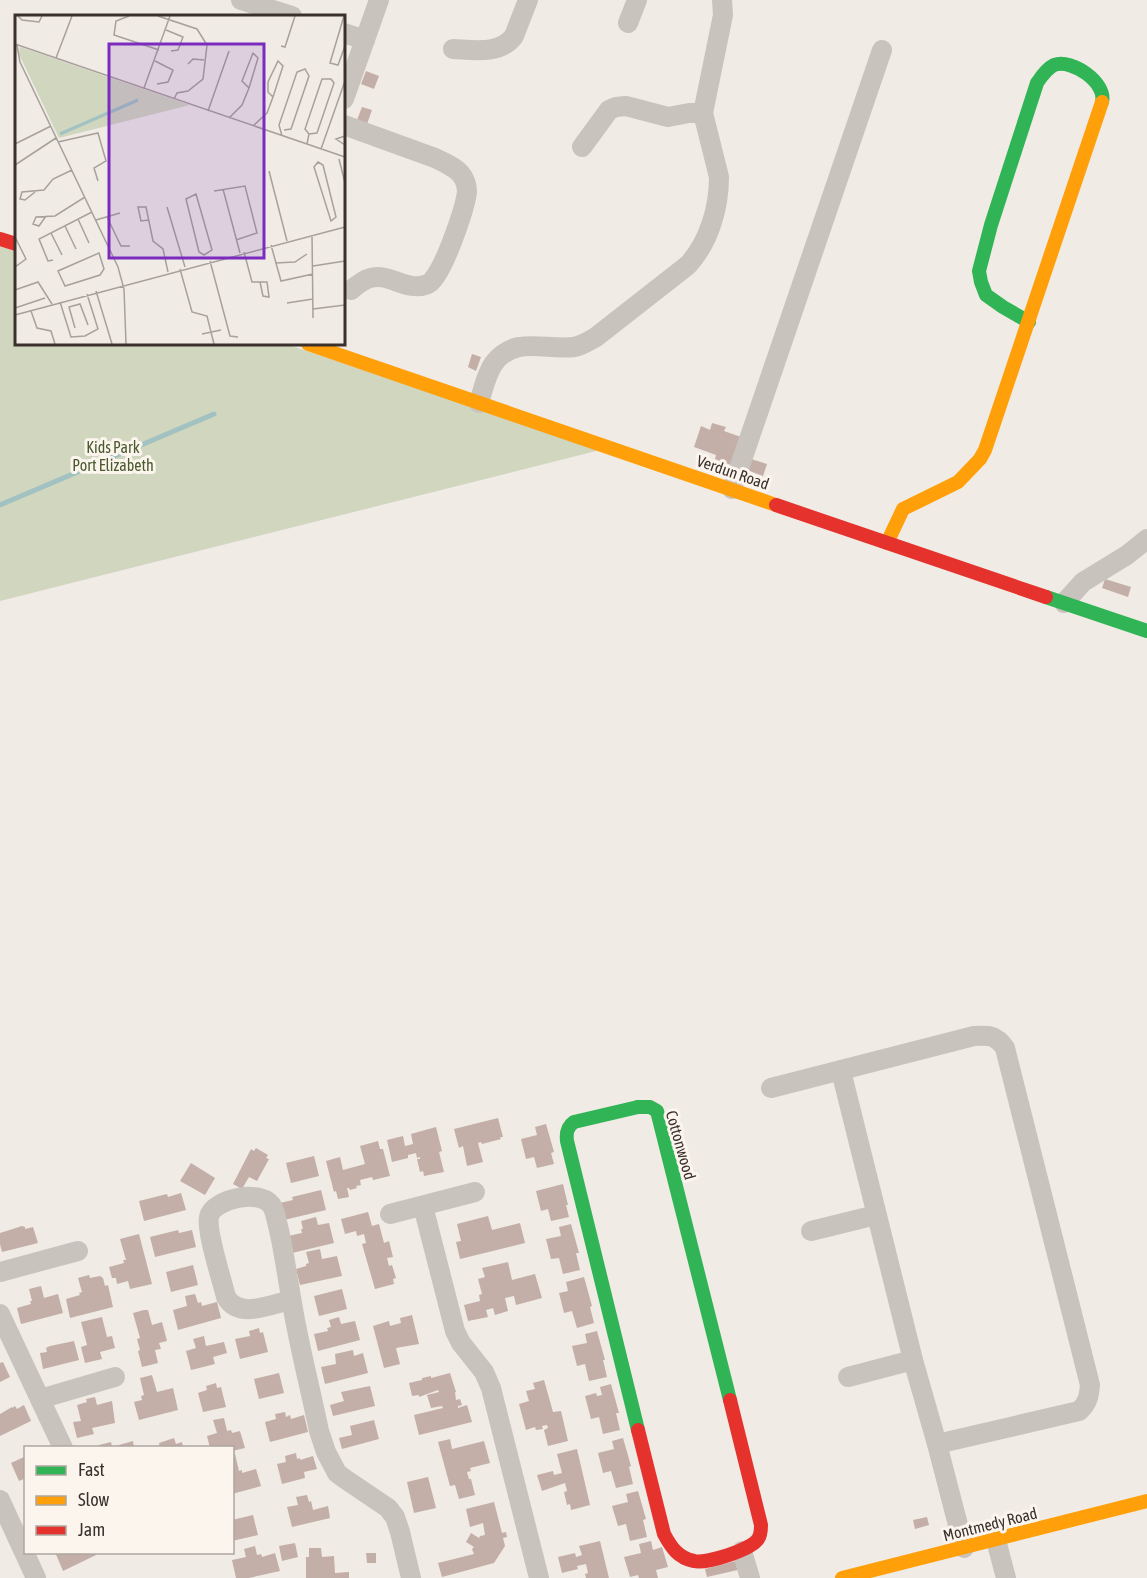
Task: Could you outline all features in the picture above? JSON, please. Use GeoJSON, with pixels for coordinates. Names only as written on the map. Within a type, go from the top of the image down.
{"type":"FeatureCollection","features":[{"type":"Feature","properties":{"kind":"street"},"geometry":{"type":"LineString","coordinates":[[241,0],[289,15]]}},
{"type":"Feature","properties":{"kind":"street"},"geometry":{"type":"LineString","coordinates":[[345,96],[379,0]]}},
{"type":"Feature","properties":{"kind":"street"},"geometry":{"type":"LineString","coordinates":[[453,49],[481,50],[503,46],[514,36],[528,0]]}},
{"type":"Feature","properties":{"kind":"street"},"geometry":{"type":"LineString","coordinates":[[628,23],[637,0]]}},
{"type":"Feature","properties":{"kind":"street"},"geometry":{"type":"LineString","coordinates":[[479,403],[485,380],[500,356],[527,345],[574,347],[584,345],[688,265],[696,256],[711,225],[719,187],[716,162],[703,113],[723,15],[722,0]]}},
{"type":"Feature","properties":{"kind":"street"},"geometry":{"type":"LineString","coordinates":[[345,33],[365,40]]}},
{"type":"Feature","properties":{"kind":"street"},"geometry":{"type":"LineString","coordinates":[[732,489],[882,50]]}},
{"type":"Feature","properties":{"kind":"street"},"geometry":{"type":"LineString","coordinates":[[887,543],[903,509],[958,482],[980,459],[1029,322],[1103,98],[1101,90],[1087,72],[1062,63],[1044,72],[1037,83],[990,225],[979,271],[986,295],[1029,322]]}},
{"type":"Feature","properties":{"kind":"street"},"geometry":{"type":"LineString","coordinates":[[582,147],[609,110],[616,106],[626,106],[668,117],[703,113]]}},
{"type":"Feature","properties":{"kind":"street"},"geometry":{"type":"LineString","coordinates":[[345,125],[442,161],[459,171],[467,188],[461,216],[435,279],[429,284],[407,286],[384,278],[370,278],[351,290]]}},
{"type":"Feature","properties":{"kind":"street"},"geometry":{"type":"LineString","coordinates":[[0,239],[15,244]]}},
{"type":"Feature","properties":{"kind":"street","name":"Verdun Road"},"geometry":{"type":"LineString","coordinates":[[311,345],[1147,631]]}},
{"type":"Feature","properties":{"kind":"street"},"geometry":{"type":"LineString","coordinates":[[1064,603],[1083,582],[1127,555],[1147,539]]}},
{"type":"Feature","properties":{"kind":"street"},"geometry":{"type":"LineString","coordinates":[[771,1088],[974,1036],[994,1037],[1005,1048],[1090,1385],[1089,1394],[1087,1404],[1079,1411],[938,1444]]}},
{"type":"Feature","properties":{"kind":"street"},"geometry":{"type":"LineString","coordinates":[[841,1071],[913,1360],[938,1444],[964,1548]]}},
{"type":"Feature","properties":{"kind":"street","name":"Cottonwood"},"geometry":{"type":"LineString","coordinates":[[638,1107],[650,1107],[657,1111],[760,1523],[761,1530],[756,1543],[742,1551],[701,1570],[674,1551],[664,1534],[567,1141],[567,1130],[574,1122],[638,1107]]}},
{"type":"Feature","properties":{"kind":"street"},"geometry":{"type":"LineString","coordinates":[[390,1214],[475,1192]]}},
{"type":"Feature","properties":{"kind":"street"},"geometry":{"type":"LineString","coordinates":[[291,1299],[250,1310],[239,1309],[230,1304],[226,1297],[208,1224],[210,1211],[221,1203],[253,1196],[265,1199],[273,1206],[291,1299],[326,1452],[337,1473],[388,1508],[395,1517],[411,1578]]}},
{"type":"Feature","properties":{"kind":"street"},"geometry":{"type":"LineString","coordinates":[[423,1206],[455,1331],[461,1343],[484,1372],[491,1388],[539,1578]]}},
{"type":"Feature","properties":{"kind":"street"},"geometry":{"type":"LineString","coordinates":[[811,1231],[876,1215]]}},
{"type":"Feature","properties":{"kind":"street"},"geometry":{"type":"LineString","coordinates":[[0,1272],[78,1251]]}},
{"type":"Feature","properties":{"kind":"street"},"geometry":{"type":"LineString","coordinates":[[0,1314],[62,1446]]}},
{"type":"Feature","properties":{"kind":"street"},"geometry":{"type":"LineString","coordinates":[[848,1377],[913,1360]]}},
{"type":"Feature","properties":{"kind":"street"},"geometry":{"type":"LineString","coordinates":[[40,1399],[115,1377]]}},
{"type":"Feature","properties":{"kind":"street"},"geometry":{"type":"LineString","coordinates":[[0,1500],[24,1552]]}},
{"type":"Feature","properties":{"kind":"street","name":"Montmedy Road"},"geometry":{"type":"LineString","coordinates":[[842,1578],[1147,1501]]}},
{"type":"Feature","properties":{"kind":"street"},"geometry":{"type":"LineString","coordinates":[[996,1540],[1006,1578]]}},
{"type":"Feature","properties":{"kind":"street"},"geometry":{"type":"LineString","coordinates":[[742,1551],[750,1578]]}},
{"type":"Feature","properties":{"kind":"street"},"geometry":{"type":"LineString","coordinates":[[25,1554],[36,1578]]}},
{"type":"Feature","properties":{"kind":"green space","name":"Kids Park Port Elizabeth"},"geometry":{"type":"Polygon","coordinates":[[[0,246],[15,252],[15,345],[289,345],[600,450],[0,601],[0,246]]]}},
{"type":"Feature","properties":{"kind":"building"},"geometry":{"type":"Polygon","coordinates":[[[366,71],[379,76],[374,89],[361,84],[366,71]]]}},
{"type":"Feature","properties":{"kind":"building"},"geometry":{"type":"Polygon","coordinates":[[[362,107],[372,110],[367,124],[357,120],[362,107]]]}},
{"type":"Feature","properties":{"kind":"building"},"geometry":{"type":"Polygon","coordinates":[[[472,354],[481,357],[476,371],[468,367],[472,354]]]}},
{"type":"Feature","properties":{"kind":"building"},"geometry":{"type":"Polygon","coordinates":[[[712,423],[726,427],[724,431],[741,437],[731,465],[715,459],[716,455],[694,447],[701,426],[710,430],[712,423]]]}},
{"type":"Feature","properties":{"kind":"building"},"geometry":{"type":"Polygon","coordinates":[[[751,459],[767,464],[763,476],[747,470],[751,459]]]}},
{"type":"Feature","properties":{"kind":"building"},"geometry":{"type":"Polygon","coordinates":[[[1105,579],[1131,587],[1128,597],[1102,588],[1105,579]]]}},
{"type":"Feature","properties":{"kind":"building"},"geometry":{"type":"Polygon","coordinates":[[[498,1118],[503,1137],[482,1144],[478,1143],[483,1162],[467,1166],[463,1146],[459,1148],[454,1129],[498,1118]]]}},
{"type":"Feature","properties":{"kind":"building"},"geometry":{"type":"Polygon","coordinates":[[[546,1124],[554,1152],[551,1153],[554,1164],[537,1168],[534,1157],[526,1159],[521,1139],[537,1135],[535,1127],[546,1124]]]}},
{"type":"Feature","properties":{"kind":"building"},"geometry":{"type":"Polygon","coordinates":[[[436,1127],[444,1172],[424,1176],[423,1171],[420,1172],[417,1159],[420,1157],[417,1158],[416,1153],[408,1155],[408,1158],[392,1162],[387,1140],[403,1136],[405,1146],[413,1144],[411,1134],[436,1127]]]}},
{"type":"Feature","properties":{"kind":"building"},"geometry":{"type":"Polygon","coordinates":[[[378,1141],[380,1149],[383,1149],[390,1176],[360,1180],[361,1185],[356,1186],[357,1188],[350,1190],[347,1188],[349,1197],[338,1199],[326,1161],[340,1157],[343,1170],[365,1164],[360,1146],[378,1141]]]}},
{"type":"Feature","properties":{"kind":"building"},"geometry":{"type":"Polygon","coordinates":[[[256,1148],[268,1155],[266,1158],[269,1159],[257,1181],[249,1177],[242,1189],[233,1184],[251,1149],[254,1151],[256,1148]]]}},
{"type":"Feature","properties":{"kind":"building"},"geometry":{"type":"Polygon","coordinates":[[[314,1156],[319,1176],[291,1183],[286,1163],[314,1156]]]}},
{"type":"Feature","properties":{"kind":"building"},"geometry":{"type":"Polygon","coordinates":[[[191,1163],[215,1178],[205,1195],[180,1181],[191,1163]]]}},
{"type":"Feature","properties":{"kind":"building"},"geometry":{"type":"Polygon","coordinates":[[[563,1184],[569,1217],[551,1221],[548,1209],[541,1211],[536,1191],[563,1184]]]}},
{"type":"Feature","properties":{"kind":"building"},"geometry":{"type":"Polygon","coordinates":[[[321,1190],[326,1210],[284,1220],[280,1203],[293,1200],[292,1197],[321,1190]]]}},
{"type":"Feature","properties":{"kind":"building"},"geometry":{"type":"Polygon","coordinates":[[[181,1193],[186,1210],[144,1221],[139,1201],[181,1193]]]}},
{"type":"Feature","properties":{"kind":"building"},"geometry":{"type":"Polygon","coordinates":[[[368,1212],[372,1226],[379,1224],[384,1243],[389,1241],[393,1257],[387,1258],[396,1278],[393,1279],[394,1284],[375,1289],[362,1244],[366,1243],[364,1234],[357,1236],[356,1231],[345,1234],[341,1219],[368,1212]]]}},
{"type":"Feature","properties":{"kind":"building"},"geometry":{"type":"Polygon","coordinates":[[[488,1216],[492,1230],[520,1223],[525,1243],[460,1259],[456,1242],[461,1241],[457,1224],[488,1216]]]}},
{"type":"Feature","properties":{"kind":"building"},"geometry":{"type":"Polygon","coordinates":[[[316,1217],[318,1225],[329,1223],[334,1243],[292,1253],[288,1236],[302,1233],[301,1221],[316,1217]]]}},
{"type":"Feature","properties":{"kind":"building"},"geometry":{"type":"Polygon","coordinates":[[[571,1224],[579,1253],[576,1253],[580,1270],[563,1274],[559,1258],[551,1259],[546,1239],[561,1236],[559,1227],[571,1224]]]}},
{"type":"Feature","properties":{"kind":"building"},"geometry":{"type":"Polygon","coordinates":[[[22,1226],[25,1229],[33,1227],[38,1243],[2,1252],[0,1233],[22,1226]]]}},
{"type":"Feature","properties":{"kind":"building"},"geometry":{"type":"Polygon","coordinates":[[[178,1230],[179,1233],[192,1230],[196,1247],[155,1257],[150,1237],[178,1230]]]}},
{"type":"Feature","properties":{"kind":"building"},"geometry":{"type":"Polygon","coordinates":[[[139,1234],[152,1284],[130,1289],[128,1281],[117,1284],[116,1278],[112,1278],[109,1267],[124,1263],[123,1260],[126,1260],[120,1239],[139,1234]]]}},
{"type":"Feature","properties":{"kind":"building"},"geometry":{"type":"Polygon","coordinates":[[[320,1249],[322,1259],[337,1256],[342,1276],[300,1285],[296,1269],[309,1263],[306,1252],[320,1249]]]}},
{"type":"Feature","properties":{"kind":"building"},"geometry":{"type":"Polygon","coordinates":[[[508,1262],[512,1280],[535,1274],[542,1298],[516,1305],[514,1296],[505,1298],[508,1311],[495,1315],[493,1308],[486,1310],[488,1317],[468,1321],[464,1305],[480,1301],[479,1295],[482,1294],[478,1279],[485,1277],[482,1268],[508,1262]]]}},
{"type":"Feature","properties":{"kind":"building"},"geometry":{"type":"Polygon","coordinates":[[[193,1265],[198,1285],[171,1292],[166,1272],[193,1265]]]}},
{"type":"Feature","properties":{"kind":"building"},"geometry":{"type":"Polygon","coordinates":[[[89,1275],[90,1278],[100,1276],[103,1278],[105,1286],[108,1285],[113,1307],[70,1318],[66,1299],[80,1295],[79,1293],[82,1292],[78,1278],[89,1275]]]}},
{"type":"Feature","properties":{"kind":"building"},"geometry":{"type":"Polygon","coordinates":[[[584,1277],[594,1323],[577,1328],[572,1311],[564,1313],[559,1293],[568,1291],[566,1282],[584,1277]]]}},
{"type":"Feature","properties":{"kind":"building"},"geometry":{"type":"Polygon","coordinates":[[[41,1286],[44,1298],[58,1294],[63,1313],[21,1324],[17,1308],[31,1304],[29,1289],[41,1286]]]}},
{"type":"Feature","properties":{"kind":"building"},"geometry":{"type":"Polygon","coordinates":[[[342,1289],[347,1309],[319,1316],[314,1296],[342,1289]]]}},
{"type":"Feature","properties":{"kind":"building"},"geometry":{"type":"Polygon","coordinates":[[[195,1294],[198,1303],[201,1302],[202,1306],[217,1302],[221,1318],[178,1330],[173,1310],[187,1306],[185,1296],[195,1294]]]}},
{"type":"Feature","properties":{"kind":"building"},"geometry":{"type":"Polygon","coordinates":[[[148,1310],[152,1325],[162,1322],[167,1341],[159,1343],[161,1349],[155,1350],[158,1363],[142,1367],[137,1339],[140,1338],[133,1313],[148,1310]]]}},
{"type":"Feature","properties":{"kind":"building"},"geometry":{"type":"Polygon","coordinates":[[[412,1315],[419,1344],[396,1348],[400,1364],[384,1368],[373,1326],[389,1321],[390,1326],[401,1323],[400,1318],[412,1315]]]}},
{"type":"Feature","properties":{"kind":"building"},"geometry":{"type":"Polygon","coordinates":[[[102,1317],[107,1337],[112,1336],[115,1348],[100,1352],[102,1359],[85,1363],[81,1347],[87,1345],[81,1322],[102,1317]]]}},
{"type":"Feature","properties":{"kind":"building"},"geometry":{"type":"Polygon","coordinates":[[[339,1317],[341,1324],[355,1321],[360,1340],[318,1351],[314,1334],[328,1331],[327,1328],[331,1327],[329,1320],[339,1317]]]}},
{"type":"Feature","properties":{"kind":"building"},"geometry":{"type":"Polygon","coordinates":[[[259,1328],[260,1333],[263,1332],[268,1352],[240,1359],[235,1339],[250,1336],[249,1331],[259,1328]]]}},
{"type":"Feature","properties":{"kind":"building"},"geometry":{"type":"Polygon","coordinates":[[[597,1331],[607,1377],[589,1381],[585,1364],[577,1366],[572,1346],[587,1343],[585,1334],[597,1331]]]}},
{"type":"Feature","properties":{"kind":"building"},"geometry":{"type":"Polygon","coordinates":[[[204,1336],[206,1346],[224,1342],[227,1353],[213,1357],[215,1364],[191,1370],[186,1351],[196,1348],[193,1339],[204,1336]]]}},
{"type":"Feature","properties":{"kind":"building"},"geometry":{"type":"Polygon","coordinates":[[[74,1341],[79,1360],[43,1369],[40,1353],[47,1352],[46,1348],[50,1346],[74,1341]]]}},
{"type":"Feature","properties":{"kind":"building"},"geometry":{"type":"Polygon","coordinates":[[[353,1350],[354,1356],[363,1353],[368,1373],[325,1384],[321,1367],[336,1364],[335,1354],[353,1350]]]}},
{"type":"Feature","properties":{"kind":"building"},"geometry":{"type":"Polygon","coordinates":[[[3,1362],[10,1377],[0,1382],[0,1363],[3,1362]]]}},
{"type":"Feature","properties":{"kind":"building"},"geometry":{"type":"Polygon","coordinates":[[[279,1373],[284,1393],[259,1399],[254,1379],[279,1373]]]}},
{"type":"Feature","properties":{"kind":"building"},"geometry":{"type":"Polygon","coordinates":[[[450,1373],[456,1400],[460,1399],[462,1405],[458,1408],[467,1405],[472,1422],[419,1435],[414,1415],[443,1408],[442,1406],[431,1408],[427,1395],[439,1392],[438,1390],[419,1397],[419,1395],[412,1396],[409,1383],[450,1373]]]}},
{"type":"Feature","properties":{"kind":"building"},"geometry":{"type":"Polygon","coordinates":[[[152,1375],[157,1392],[173,1388],[178,1410],[139,1420],[134,1402],[142,1400],[141,1396],[144,1395],[140,1378],[152,1375]]]}},
{"type":"Feature","properties":{"kind":"building"},"geometry":{"type":"Polygon","coordinates":[[[544,1380],[553,1412],[561,1411],[568,1441],[548,1446],[544,1430],[548,1428],[547,1425],[542,1426],[543,1429],[536,1430],[535,1427],[526,1430],[519,1404],[529,1401],[526,1391],[535,1389],[533,1383],[544,1380]]]}},
{"type":"Feature","properties":{"kind":"building"},"geometry":{"type":"Polygon","coordinates":[[[216,1383],[217,1388],[221,1387],[226,1407],[203,1412],[198,1393],[207,1390],[206,1386],[216,1383]]]}},
{"type":"Feature","properties":{"kind":"building"},"geometry":{"type":"Polygon","coordinates":[[[611,1384],[619,1413],[616,1413],[620,1430],[603,1434],[599,1417],[591,1419],[585,1396],[596,1393],[597,1396],[602,1395],[600,1387],[611,1384]]]}},
{"type":"Feature","properties":{"kind":"building"},"geometry":{"type":"Polygon","coordinates":[[[370,1386],[375,1406],[333,1416],[330,1405],[344,1401],[341,1392],[370,1386]]]}},
{"type":"Feature","properties":{"kind":"building"},"geometry":{"type":"Polygon","coordinates":[[[95,1397],[97,1405],[112,1401],[115,1423],[92,1428],[94,1434],[77,1438],[73,1422],[81,1421],[77,1405],[87,1402],[86,1399],[95,1397]]]}},
{"type":"Feature","properties":{"kind":"building"},"geometry":{"type":"Polygon","coordinates":[[[24,1405],[31,1421],[0,1436],[0,1414],[12,1407],[15,1406],[17,1409],[24,1405]]]}},
{"type":"Feature","properties":{"kind":"building"},"geometry":{"type":"Polygon","coordinates":[[[285,1412],[286,1417],[290,1415],[291,1419],[304,1415],[308,1432],[270,1442],[265,1422],[276,1419],[275,1414],[285,1412]]]}},
{"type":"Feature","properties":{"kind":"building"},"geometry":{"type":"Polygon","coordinates":[[[224,1418],[227,1431],[231,1430],[232,1433],[240,1431],[245,1448],[234,1451],[234,1446],[210,1446],[207,1436],[217,1433],[213,1420],[224,1418]]]}},
{"type":"Feature","properties":{"kind":"building"},"geometry":{"type":"Polygon","coordinates":[[[374,1420],[379,1439],[342,1449],[339,1438],[352,1435],[350,1426],[374,1420]]]}},
{"type":"Feature","properties":{"kind":"building"},"geometry":{"type":"Polygon","coordinates":[[[174,1438],[176,1444],[182,1442],[183,1446],[160,1446],[159,1443],[174,1438]]]}},
{"type":"Feature","properties":{"kind":"building"},"geometry":{"type":"Polygon","coordinates":[[[623,1438],[631,1466],[629,1467],[633,1484],[616,1488],[611,1471],[603,1473],[598,1453],[614,1449],[612,1441],[623,1438]]]}},
{"type":"Feature","properties":{"kind":"building"},"geometry":{"type":"Polygon","coordinates":[[[450,1439],[452,1449],[484,1441],[490,1463],[470,1468],[471,1471],[467,1472],[475,1495],[459,1499],[455,1485],[450,1486],[438,1442],[450,1439]]]}},
{"type":"Feature","properties":{"kind":"building"},"geometry":{"type":"Polygon","coordinates":[[[133,1441],[134,1446],[116,1446],[133,1441]]]}},
{"type":"Feature","properties":{"kind":"building"},"geometry":{"type":"Polygon","coordinates":[[[111,1442],[112,1446],[99,1445],[111,1442]]]}},
{"type":"Feature","properties":{"kind":"building"},"geometry":{"type":"Polygon","coordinates":[[[577,1449],[590,1505],[571,1510],[570,1504],[567,1505],[564,1492],[567,1491],[565,1483],[542,1491],[537,1475],[553,1471],[554,1475],[562,1473],[557,1454],[577,1449]]]}},
{"type":"Feature","properties":{"kind":"building"},"geometry":{"type":"Polygon","coordinates":[[[296,1453],[297,1459],[300,1458],[300,1460],[313,1456],[317,1469],[304,1472],[305,1478],[282,1484],[277,1464],[286,1462],[285,1456],[296,1453]]]}},
{"type":"Feature","properties":{"kind":"building"},"geometry":{"type":"Polygon","coordinates":[[[234,1454],[239,1471],[242,1470],[242,1473],[256,1469],[261,1486],[234,1493],[234,1454]]]}},
{"type":"Feature","properties":{"kind":"building"},"geometry":{"type":"Polygon","coordinates":[[[24,1457],[24,1479],[19,1481],[11,1463],[24,1457]]]}},
{"type":"Feature","properties":{"kind":"building"},"geometry":{"type":"Polygon","coordinates":[[[428,1477],[436,1508],[414,1513],[407,1482],[428,1477]]]}},
{"type":"Feature","properties":{"kind":"building"},"geometry":{"type":"Polygon","coordinates":[[[638,1491],[646,1519],[643,1520],[647,1537],[630,1541],[626,1524],[618,1526],[612,1506],[628,1502],[626,1494],[638,1491]]]}},
{"type":"Feature","properties":{"kind":"building"},"geometry":{"type":"Polygon","coordinates":[[[307,1495],[313,1510],[328,1506],[330,1518],[292,1527],[287,1507],[298,1505],[296,1497],[307,1495]]]}},
{"type":"Feature","properties":{"kind":"building"},"geometry":{"type":"Polygon","coordinates":[[[494,1502],[502,1533],[506,1532],[507,1537],[503,1538],[505,1546],[494,1563],[442,1577],[438,1563],[474,1554],[472,1549],[474,1547],[466,1542],[471,1533],[479,1538],[485,1535],[483,1523],[470,1527],[466,1509],[494,1502]]]}},
{"type":"Feature","properties":{"kind":"building"},"geometry":{"type":"Polygon","coordinates":[[[253,1515],[258,1535],[234,1541],[234,1520],[253,1515]]]}},
{"type":"Feature","properties":{"kind":"building"},"geometry":{"type":"Polygon","coordinates":[[[927,1517],[929,1525],[915,1529],[913,1520],[927,1517]]]}},
{"type":"Feature","properties":{"kind":"building"},"geometry":{"type":"Polygon","coordinates":[[[600,1541],[609,1578],[586,1578],[585,1574],[588,1573],[586,1564],[577,1566],[578,1569],[562,1573],[558,1557],[575,1553],[576,1557],[582,1555],[579,1546],[600,1541]]]}},
{"type":"Feature","properties":{"kind":"building"},"geometry":{"type":"Polygon","coordinates":[[[651,1541],[653,1550],[662,1547],[668,1567],[656,1570],[658,1578],[639,1578],[638,1575],[630,1577],[624,1557],[641,1553],[639,1544],[651,1541]]]}},
{"type":"Feature","properties":{"kind":"building"},"geometry":{"type":"Polygon","coordinates":[[[295,1543],[298,1557],[282,1561],[279,1546],[295,1543]]]}},
{"type":"Feature","properties":{"kind":"building"},"geometry":{"type":"Polygon","coordinates":[[[255,1546],[257,1555],[261,1554],[262,1557],[275,1553],[280,1571],[249,1578],[236,1578],[232,1560],[246,1557],[244,1549],[255,1546]]]}},
{"type":"Feature","properties":{"kind":"building"},"geometry":{"type":"Polygon","coordinates":[[[309,1548],[321,1548],[322,1557],[334,1556],[335,1573],[349,1572],[349,1578],[306,1578],[306,1557],[309,1557],[309,1548]]]}},
{"type":"Feature","properties":{"kind":"building"},"geometry":{"type":"Polygon","coordinates":[[[366,1553],[376,1553],[376,1563],[367,1563],[366,1553]]]}},
{"type":"Feature","properties":{"kind":"building"},"geometry":{"type":"Polygon","coordinates":[[[56,1554],[96,1554],[96,1555],[63,1571],[56,1554]]]}},
{"type":"Feature","properties":{"kind":"building"},"geometry":{"type":"Polygon","coordinates":[[[739,1560],[742,1569],[707,1577],[705,1569],[739,1560]]]}},
{"type":"Feature","properties":{"kind":"waterway"},"geometry":{"type":"LineString","coordinates":[[0,505],[214,414]]}},
{"type":"Feature","properties":{"kind":"traffic: fast"},"geometry":{"type":"LineString","coordinates":[[1029,322],[986,295],[979,271],[991,225],[1037,83],[1054,65],[1070,65],[1094,80],[1102,95],[1102,102]]}},
{"type":"Feature","properties":{"kind":"traffic: fast"},"geometry":{"type":"LineString","coordinates":[[1046,597],[1147,631]]}},
{"type":"Feature","properties":{"kind":"traffic: fast"},"geometry":{"type":"LineString","coordinates":[[638,1107],[650,1107],[657,1111],[730,1400]]}},
{"type":"Feature","properties":{"kind":"traffic: fast"},"geometry":{"type":"LineString","coordinates":[[638,1107],[574,1122],[568,1128],[567,1135],[638,1430]]}},
{"type":"Feature","properties":{"kind":"traffic: slow"},"geometry":{"type":"LineString","coordinates":[[887,543],[903,509],[958,482],[980,459],[985,450],[1102,102]]}},
{"type":"Feature","properties":{"kind":"traffic: slow"},"geometry":{"type":"LineString","coordinates":[[311,345],[776,505]]}},
{"type":"Feature","properties":{"kind":"traffic: slow"},"geometry":{"type":"LineString","coordinates":[[842,1578],[1147,1501]]}},
{"type":"Feature","properties":{"kind":"traffic: jam"},"geometry":{"type":"LineString","coordinates":[[0,239],[15,244]]}},
{"type":"Feature","properties":{"kind":"traffic: jam"},"geometry":{"type":"LineString","coordinates":[[776,505],[1046,597]]}},
{"type":"Feature","properties":{"kind":"traffic: jam"},"geometry":{"type":"LineString","coordinates":[[638,1430],[664,1534],[672,1547],[679,1555],[694,1561],[728,1555],[754,1543],[760,1536],[761,1527],[730,1400]]}}]}
